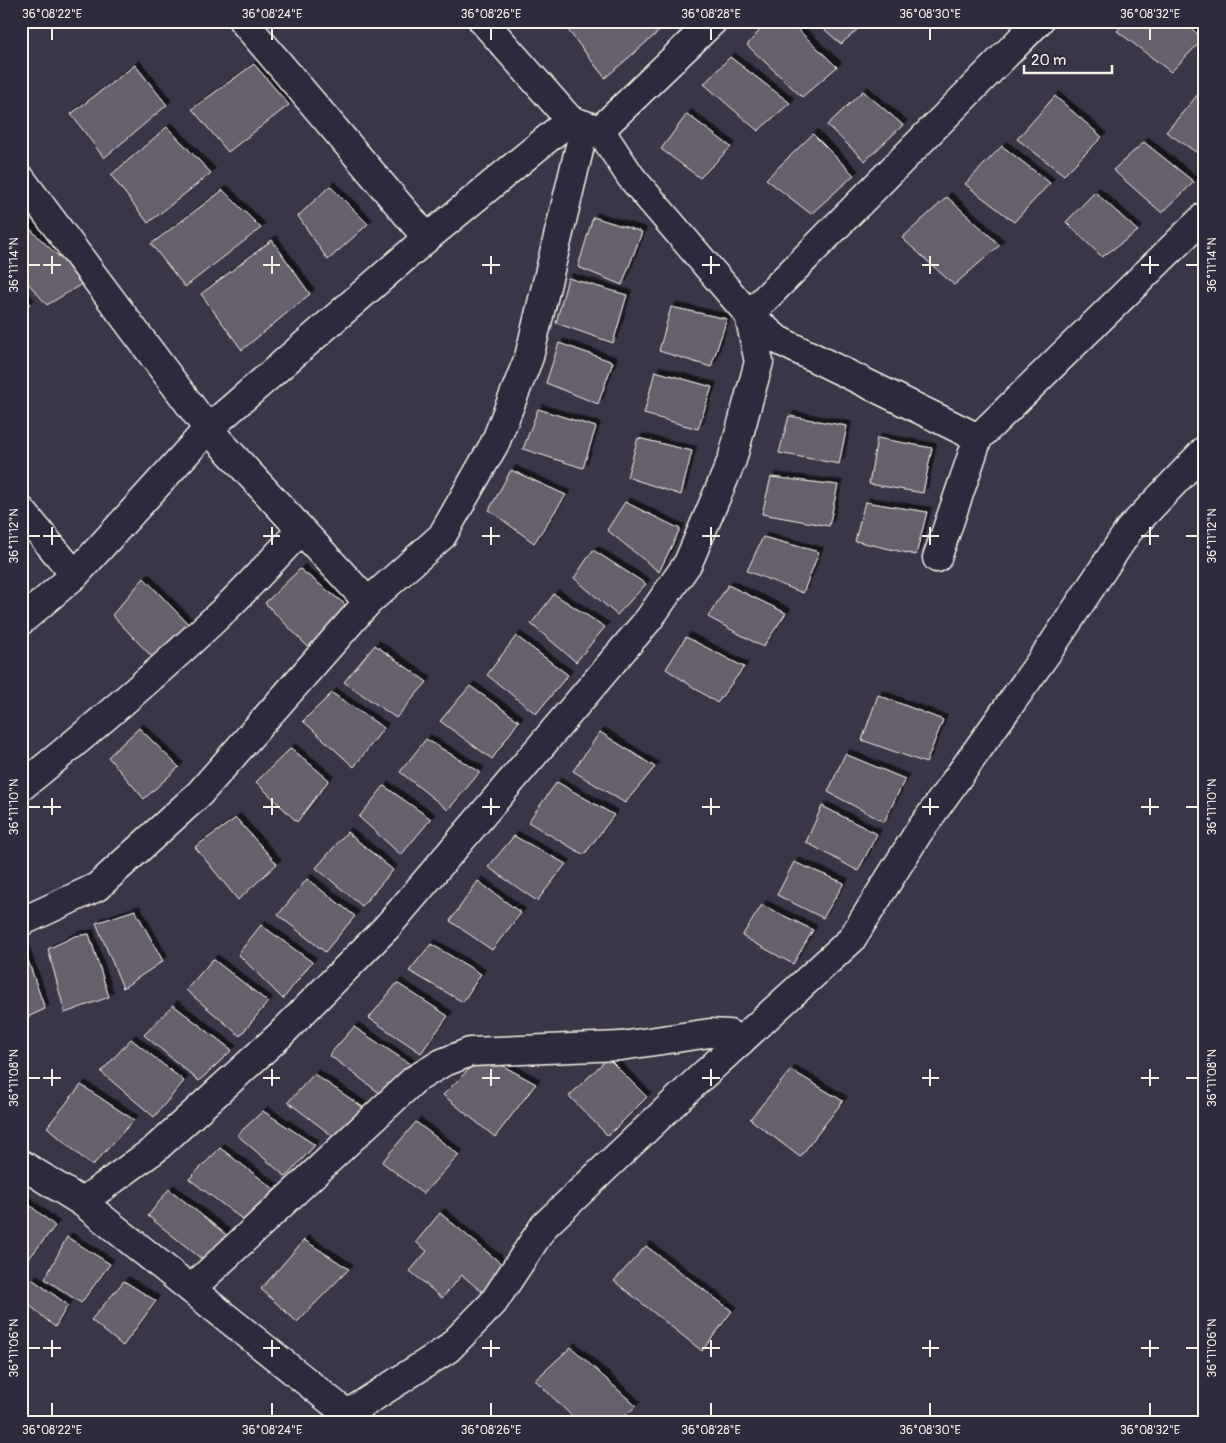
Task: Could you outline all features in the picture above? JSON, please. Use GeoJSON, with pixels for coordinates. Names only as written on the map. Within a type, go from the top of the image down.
{"type":"FeatureCollection","features":[{"type":"Feature","properties":{"kind":"street"},"geometry":{"type":"LineString","coordinates":[[243,21],[427,238]]}},
{"type":"Feature","properties":{"kind":"street"},"geometry":{"type":"LineString","coordinates":[[483,21],[585,125],[749,315],[778,340],[978,438]]}},
{"type":"Feature","properties":{"kind":"street"},"geometry":{"type":"LineString","coordinates":[[21,621],[75,575],[208,428],[427,238],[585,125],[713,21]]}},
{"type":"Feature","properties":{"kind":"street"},"geometry":{"type":"LineString","coordinates":[[749,315],[1039,21]]}},
{"type":"Feature","properties":{"kind":"street"},"geometry":{"type":"LineString","coordinates":[[21,922],[97,887],[199,794],[368,602],[442,536],[494,443],[529,357],[585,125]]}},
{"type":"Feature","properties":{"kind":"street"},"geometry":{"type":"LineString","coordinates":[[21,179],[208,428],[368,602]]}},
{"type":"Feature","properties":{"kind":"street"},"geometry":{"type":"LineString","coordinates":[[937,558],[978,438],[1205,216]]}},
{"type":"Feature","properties":{"kind":"street"},"geometry":{"type":"LineString","coordinates":[[82,1202],[154,1150],[279,1036],[387,927],[650,619],[688,563],[732,460],[758,362],[749,315]]}},
{"type":"Feature","properties":{"kind":"street"},"geometry":{"type":"LineString","coordinates":[[21,1164],[82,1202],[191,1289],[343,1418],[448,1349],[493,1302],[544,1226],[851,940],[918,833],[1050,647],[1129,530],[1200,453],[1205,450]]}},
{"type":"Feature","properties":{"kind":"street"},"geometry":{"type":"LineString","coordinates":[[21,510],[75,575]]}},
{"type":"Feature","properties":{"kind":"street"},"geometry":{"type":"LineString","coordinates":[[21,787],[90,731],[199,634],[301,530]]}},
{"type":"Feature","properties":{"kind":"street"},"geometry":{"type":"LineString","coordinates":[[191,1289],[414,1080],[442,1063],[470,1052],[621,1046],[710,1033],[729,1034],[741,1041]]}},
{"type":"Feature","properties":{"kind":"building"},"geometry":{"type":"Polygon","coordinates":[[[561,21],[671,21],[605,78],[561,21]]]}},
{"type":"Feature","properties":{"kind":"building"},"geometry":{"type":"Polygon","coordinates":[[[768,21],[789,21],[837,67],[802,97],[747,45],[768,21]]]}},
{"type":"Feature","properties":{"kind":"building"},"geometry":{"type":"Polygon","coordinates":[[[815,21],[867,21],[841,44],[815,21]]]}},
{"type":"Feature","properties":{"kind":"building"},"geometry":{"type":"Polygon","coordinates":[[[1126,21],[1183,21],[1203,39],[1171,72],[1117,31],[1126,21]]]}},
{"type":"Feature","properties":{"kind":"building"},"geometry":{"type":"Polygon","coordinates":[[[730,57],[790,103],[758,131],[704,84],[730,57]]]}},
{"type":"Feature","properties":{"kind":"building"},"geometry":{"type":"Polygon","coordinates":[[[254,64],[289,105],[228,152],[192,109],[254,64]]]}},
{"type":"Feature","properties":{"kind":"building"},"geometry":{"type":"Polygon","coordinates":[[[135,65],[167,105],[104,158],[71,114],[135,65]]]}},
{"type":"Feature","properties":{"kind":"building"},"geometry":{"type":"Polygon","coordinates":[[[863,91],[903,125],[865,161],[827,125],[863,91]]]}},
{"type":"Feature","properties":{"kind":"building"},"geometry":{"type":"Polygon","coordinates":[[[1200,92],[1205,96],[1205,158],[1166,132],[1200,92]]]}},
{"type":"Feature","properties":{"kind":"building"},"geometry":{"type":"Polygon","coordinates":[[[1055,96],[1102,137],[1064,175],[1017,139],[1055,96]]]}},
{"type":"Feature","properties":{"kind":"building"},"geometry":{"type":"Polygon","coordinates":[[[687,114],[731,147],[700,178],[661,149],[687,114]]]}},
{"type":"Feature","properties":{"kind":"building"},"geometry":{"type":"Polygon","coordinates":[[[167,127],[211,173],[148,223],[111,175],[167,127]]]}},
{"type":"Feature","properties":{"kind":"building"},"geometry":{"type":"Polygon","coordinates":[[[813,134],[854,175],[811,214],[766,179],[813,134]]]}},
{"type":"Feature","properties":{"kind":"building"},"geometry":{"type":"Polygon","coordinates":[[[1144,142],[1194,182],[1162,213],[1113,170],[1144,142]]]}},
{"type":"Feature","properties":{"kind":"building"},"geometry":{"type":"Polygon","coordinates":[[[1002,146],[1050,183],[1014,222],[965,184],[1002,146]]]}},
{"type":"Feature","properties":{"kind":"building"},"geometry":{"type":"Polygon","coordinates":[[[330,186],[368,224],[328,260],[298,216],[330,186]]]}},
{"type":"Feature","properties":{"kind":"building"},"geometry":{"type":"Polygon","coordinates":[[[223,190],[261,228],[185,287],[151,244],[223,190]]]}},
{"type":"Feature","properties":{"kind":"building"},"geometry":{"type":"Polygon","coordinates":[[[1095,192],[1138,231],[1102,257],[1066,222],[1095,192]]]}},
{"type":"Feature","properties":{"kind":"building"},"geometry":{"type":"Polygon","coordinates":[[[947,197],[1000,245],[954,285],[902,238],[947,197]]]}},
{"type":"Feature","properties":{"kind":"building"},"geometry":{"type":"Polygon","coordinates":[[[593,217],[642,232],[622,285],[578,267],[593,217]]]}},
{"type":"Feature","properties":{"kind":"building"},"geometry":{"type":"Polygon","coordinates":[[[28,227],[85,282],[47,305],[21,275],[21,232],[28,227]]]}},
{"type":"Feature","properties":{"kind":"building"},"geometry":{"type":"Polygon","coordinates":[[[272,240],[310,294],[242,350],[201,294],[272,240]]]}},
{"type":"Feature","properties":{"kind":"building"},"geometry":{"type":"Polygon","coordinates":[[[568,278],[627,295],[613,343],[556,323],[568,278]]]}},
{"type":"Feature","properties":{"kind":"building"},"geometry":{"type":"Polygon","coordinates":[[[21,296],[30,304],[21,311],[21,296]]]}},
{"type":"Feature","properties":{"kind":"building"},"geometry":{"type":"Polygon","coordinates":[[[671,307],[727,319],[711,367],[659,351],[671,307]]]}},
{"type":"Feature","properties":{"kind":"building"},"geometry":{"type":"Polygon","coordinates":[[[559,343],[613,362],[598,404],[546,383],[559,343]]]}},
{"type":"Feature","properties":{"kind":"building"},"geometry":{"type":"Polygon","coordinates":[[[655,371],[712,387],[698,429],[644,414],[655,371]]]}},
{"type":"Feature","properties":{"kind":"building"},"geometry":{"type":"Polygon","coordinates":[[[538,409],[596,427],[583,468],[523,449],[538,409]]]}},
{"type":"Feature","properties":{"kind":"building"},"geometry":{"type":"Polygon","coordinates":[[[789,416],[847,426],[839,464],[779,453],[789,416]]]}},
{"type":"Feature","properties":{"kind":"building"},"geometry":{"type":"Polygon","coordinates":[[[638,438],[692,451],[681,495],[627,477],[638,438]]]}},
{"type":"Feature","properties":{"kind":"building"},"geometry":{"type":"Polygon","coordinates":[[[877,438],[932,448],[923,493],[869,484],[877,438]]]}},
{"type":"Feature","properties":{"kind":"building"},"geometry":{"type":"Polygon","coordinates":[[[511,470],[566,495],[534,543],[489,510],[511,470]]]}},
{"type":"Feature","properties":{"kind":"building"},"geometry":{"type":"Polygon","coordinates":[[[771,477],[838,485],[829,526],[762,514],[771,477]]]}},
{"type":"Feature","properties":{"kind":"building"},"geometry":{"type":"Polygon","coordinates":[[[625,502],[680,529],[659,572],[607,530],[625,502]]]}},
{"type":"Feature","properties":{"kind":"building"},"geometry":{"type":"Polygon","coordinates":[[[865,502],[927,512],[916,555],[855,541],[865,502]]]}},
{"type":"Feature","properties":{"kind":"building"},"geometry":{"type":"Polygon","coordinates":[[[763,537],[819,552],[803,593],[747,571],[763,537]]]}},
{"type":"Feature","properties":{"kind":"building"},"geometry":{"type":"Polygon","coordinates":[[[593,550],[646,584],[617,615],[574,578],[593,550]]]}},
{"type":"Feature","properties":{"kind":"building"},"geometry":{"type":"Polygon","coordinates":[[[300,569],[346,605],[310,649],[265,603],[300,569]]]}},
{"type":"Feature","properties":{"kind":"building"},"geometry":{"type":"Polygon","coordinates":[[[144,578],[192,628],[155,660],[112,615],[144,578]]]}},
{"type":"Feature","properties":{"kind":"building"},"geometry":{"type":"Polygon","coordinates":[[[728,585],[786,613],[763,647],[708,617],[728,585]]]}},
{"type":"Feature","properties":{"kind":"building"},"geometry":{"type":"Polygon","coordinates":[[[554,594],[605,627],[576,662],[531,624],[554,594]]]}},
{"type":"Feature","properties":{"kind":"building"},"geometry":{"type":"Polygon","coordinates":[[[516,636],[568,675],[536,714],[487,675],[516,636]]]}},
{"type":"Feature","properties":{"kind":"building"},"geometry":{"type":"Polygon","coordinates":[[[686,637],[744,667],[717,703],[666,669],[686,637]]]}},
{"type":"Feature","properties":{"kind":"building"},"geometry":{"type":"Polygon","coordinates":[[[375,645],[427,682],[396,718],[344,682],[375,645]]]}},
{"type":"Feature","properties":{"kind":"building"},"geometry":{"type":"Polygon","coordinates":[[[470,686],[519,721],[492,759],[440,721],[470,686]]]}},
{"type":"Feature","properties":{"kind":"building"},"geometry":{"type":"Polygon","coordinates":[[[332,693],[384,728],[354,767],[303,721],[332,693]]]}},
{"type":"Feature","properties":{"kind":"building"},"geometry":{"type":"Polygon","coordinates":[[[878,695],[943,720],[926,763],[862,740],[878,695]]]}},
{"type":"Feature","properties":{"kind":"building"},"geometry":{"type":"Polygon","coordinates":[[[139,728],[179,767],[144,799],[108,757],[139,728]]]}},
{"type":"Feature","properties":{"kind":"building"},"geometry":{"type":"Polygon","coordinates":[[[600,732],[655,767],[625,803],[573,771],[600,732]]]}},
{"type":"Feature","properties":{"kind":"building"},"geometry":{"type":"Polygon","coordinates":[[[426,739],[480,772],[448,810],[400,772],[426,739]]]}},
{"type":"Feature","properties":{"kind":"building"},"geometry":{"type":"Polygon","coordinates":[[[291,748],[329,780],[297,822],[256,782],[291,748]]]}},
{"type":"Feature","properties":{"kind":"building"},"geometry":{"type":"Polygon","coordinates":[[[845,754],[905,779],[884,822],[828,792],[845,754]]]}},
{"type":"Feature","properties":{"kind":"building"},"geometry":{"type":"Polygon","coordinates":[[[557,782],[614,815],[584,855],[528,822],[557,782]]]}},
{"type":"Feature","properties":{"kind":"building"},"geometry":{"type":"Polygon","coordinates":[[[384,786],[431,819],[401,855],[359,817],[384,786]]]}},
{"type":"Feature","properties":{"kind":"building"},"geometry":{"type":"Polygon","coordinates":[[[822,806],[877,834],[858,871],[806,842],[822,806]]]}},
{"type":"Feature","properties":{"kind":"building"},"geometry":{"type":"Polygon","coordinates":[[[236,818],[277,864],[238,900],[195,847],[236,818]]]}},
{"type":"Feature","properties":{"kind":"building"},"geometry":{"type":"Polygon","coordinates":[[[347,832],[393,870],[362,906],[316,868],[347,832]]]}},
{"type":"Feature","properties":{"kind":"building"},"geometry":{"type":"Polygon","coordinates":[[[514,836],[566,864],[537,901],[488,867],[514,836]]]}},
{"type":"Feature","properties":{"kind":"building"},"geometry":{"type":"Polygon","coordinates":[[[794,862],[844,883],[823,918],[777,895],[794,862]]]}},
{"type":"Feature","properties":{"kind":"building"},"geometry":{"type":"Polygon","coordinates":[[[307,879],[355,916],[325,952],[278,915],[307,879]]]}},
{"type":"Feature","properties":{"kind":"building"},"geometry":{"type":"Polygon","coordinates":[[[478,881],[521,913],[492,950],[450,921],[478,881]]]}},
{"type":"Feature","properties":{"kind":"building"},"geometry":{"type":"Polygon","coordinates":[[[762,905],[813,930],[793,964],[742,936],[762,905]]]}},
{"type":"Feature","properties":{"kind":"building"},"geometry":{"type":"Polygon","coordinates":[[[135,910],[163,961],[123,988],[96,923],[135,910]]]}},
{"type":"Feature","properties":{"kind":"building"},"geometry":{"type":"Polygon","coordinates":[[[261,925],[312,962],[283,999],[238,954],[261,925]]]}},
{"type":"Feature","properties":{"kind":"building"},"geometry":{"type":"Polygon","coordinates":[[[89,934],[109,997],[65,1013],[48,949],[75,936],[89,934]]]}},
{"type":"Feature","properties":{"kind":"building"},"geometry":{"type":"Polygon","coordinates":[[[431,944],[481,974],[463,1002],[409,971],[431,944]]]}},
{"type":"Feature","properties":{"kind":"building"},"geometry":{"type":"Polygon","coordinates":[[[24,949],[45,1009],[21,1020],[21,950],[24,949]]]}},
{"type":"Feature","properties":{"kind":"building"},"geometry":{"type":"Polygon","coordinates":[[[213,959],[268,1002],[240,1036],[186,990],[213,959]]]}},
{"type":"Feature","properties":{"kind":"building"},"geometry":{"type":"Polygon","coordinates":[[[397,983],[448,1016],[421,1053],[369,1018],[397,983]]]}},
{"type":"Feature","properties":{"kind":"building"},"geometry":{"type":"Polygon","coordinates":[[[173,1005],[232,1050],[199,1081],[144,1035],[173,1005]]]}},
{"type":"Feature","properties":{"kind":"building"},"geometry":{"type":"Polygon","coordinates":[[[354,1027],[410,1064],[385,1097],[329,1055],[354,1027]]]}},
{"type":"Feature","properties":{"kind":"building"},"geometry":{"type":"Polygon","coordinates":[[[131,1039],[184,1081],[154,1117],[101,1072],[131,1039]]]}},
{"type":"Feature","properties":{"kind":"building"},"geometry":{"type":"Polygon","coordinates":[[[483,1055],[536,1084],[495,1137],[443,1095],[483,1055]]]}},
{"type":"Feature","properties":{"kind":"building"},"geometry":{"type":"Polygon","coordinates":[[[608,1058],[647,1097],[608,1136],[569,1096],[608,1058]]]}},
{"type":"Feature","properties":{"kind":"building"},"geometry":{"type":"Polygon","coordinates":[[[791,1070],[843,1101],[800,1157],[750,1119],[791,1070]]]}},
{"type":"Feature","properties":{"kind":"building"},"geometry":{"type":"Polygon","coordinates":[[[314,1074],[370,1112],[343,1144],[288,1102],[314,1074]]]}},
{"type":"Feature","properties":{"kind":"building"},"geometry":{"type":"Polygon","coordinates":[[[81,1085],[134,1120],[92,1166],[47,1127],[81,1085]]]}},
{"type":"Feature","properties":{"kind":"building"},"geometry":{"type":"Polygon","coordinates":[[[263,1111],[315,1145],[286,1177],[237,1135],[263,1111]]]}},
{"type":"Feature","properties":{"kind":"building"},"geometry":{"type":"Polygon","coordinates":[[[416,1122],[459,1155],[423,1194],[382,1162],[416,1122]]]}},
{"type":"Feature","properties":{"kind":"building"},"geometry":{"type":"Polygon","coordinates":[[[220,1148],[278,1192],[250,1225],[189,1179],[220,1148]]]}},
{"type":"Feature","properties":{"kind":"building"},"geometry":{"type":"Polygon","coordinates":[[[169,1189],[229,1237],[208,1264],[148,1216],[169,1189]]]}},
{"type":"Feature","properties":{"kind":"building"},"geometry":{"type":"Polygon","coordinates":[[[26,1202],[55,1226],[23,1266],[21,1265],[21,1208],[26,1202]]]}},
{"type":"Feature","properties":{"kind":"building"},"geometry":{"type":"Polygon","coordinates":[[[440,1213],[504,1266],[482,1292],[462,1275],[442,1298],[410,1271],[427,1251],[416,1242],[440,1213]]]}},
{"type":"Feature","properties":{"kind":"building"},"geometry":{"type":"Polygon","coordinates":[[[67,1237],[110,1264],[81,1303],[45,1279],[67,1237]]]}},
{"type":"Feature","properties":{"kind":"building"},"geometry":{"type":"Polygon","coordinates":[[[304,1240],[349,1269],[297,1322],[261,1289],[304,1240]]]}},
{"type":"Feature","properties":{"kind":"building"},"geometry":{"type":"Polygon","coordinates":[[[646,1246],[732,1311],[702,1351],[614,1281],[646,1246]]]}},
{"type":"Feature","properties":{"kind":"building"},"geometry":{"type":"Polygon","coordinates":[[[32,1279],[68,1305],[55,1327],[21,1298],[21,1295],[32,1279]]]}},
{"type":"Feature","properties":{"kind":"building"},"geometry":{"type":"Polygon","coordinates":[[[124,1281],[156,1301],[123,1346],[91,1320],[124,1281]]]}},
{"type":"Feature","properties":{"kind":"building"},"geometry":{"type":"Polygon","coordinates":[[[571,1347],[636,1406],[618,1422],[578,1422],[535,1380],[571,1347]]]}}]}
